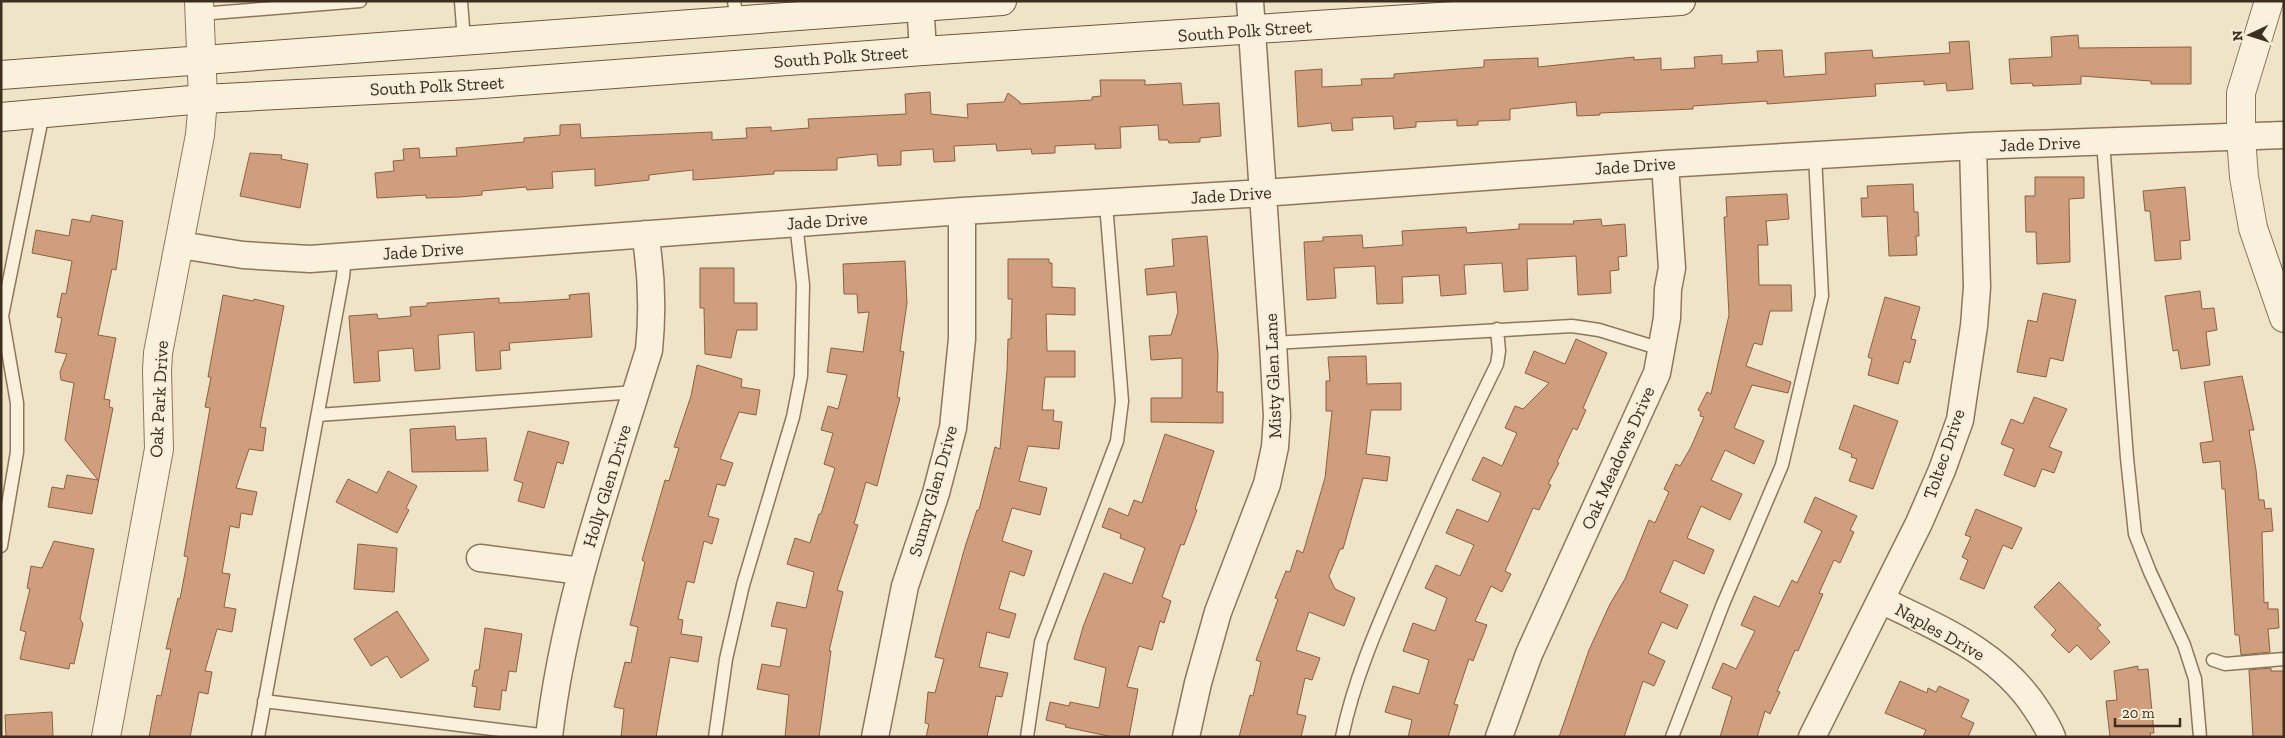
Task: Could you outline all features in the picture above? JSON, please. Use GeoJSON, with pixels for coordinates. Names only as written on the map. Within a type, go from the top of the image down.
{"type":"FeatureCollection","features":[{"type":"Feature","properties":{"kind":"main road"},"geometry":{"type":"LineString","coordinates":[[1,75],[464,41],[735,11],[1002,1]]}},
{"type":"Feature","properties":{"kind":"main road","name":"South Polk Street"},"geometry":{"type":"LineString","coordinates":[[1,117],[203,98],[469,85],[923,51],[1681,1]]}},
{"type":"Feature","properties":{"kind":"main road"},"geometry":{"type":"LineString","coordinates":[[2269,1],[2241,93],[2241,138],[2244,177],[2253,228],[2284,318]]}},
{"type":"Feature","properties":{"kind":"main road","name":"Oak Park Drive"},"geometry":{"type":"LineString","coordinates":[[106,737],[159,449],[158,353],[200,135],[203,98],[203,60],[199,8]]}},
{"type":"Feature","properties":{"kind":"main road"},"geometry":{"type":"LineString","coordinates":[[464,41],[469,85]]}},
{"type":"Feature","properties":{"kind":"street","name":"Misty Glen Lane"},"geometry":{"type":"LineString","coordinates":[[1186,737],[1218,612],[1267,484],[1275,447],[1277,416],[1273,343],[1250,1]]}},
{"type":"Feature","properties":{"kind":"street"},"geometry":{"type":"LineString","coordinates":[[920,4],[923,51]]}},
{"type":"Feature","properties":{"kind":"street","name":"Jade Drive"},"geometry":{"type":"LineString","coordinates":[[180,245],[243,255],[310,259],[796,223],[1106,204],[1665,164],[1973,146],[2284,135]]}},
{"type":"Feature","properties":{"kind":"street","name":"Toltec Drive"},"geometry":{"type":"LineString","coordinates":[[1812,737],[1920,523],[1960,420],[1978,287],[1973,146]]}},
{"type":"Feature","properties":{"kind":"street","name":"Oak Meadows Drive"},"geometry":{"type":"LineString","coordinates":[[1499,737],[1529,654],[1657,373],[1672,268],[1665,164]]}},
{"type":"Feature","properties":{"kind":"street","name":"Sunny Glen Drive"},"geometry":{"type":"LineString","coordinates":[[875,737],[905,586],[936,493],[953,428],[962,339],[962,212]]}},
{"type":"Feature","properties":{"kind":"street","name":"Holly Glen Drive"},"geometry":{"type":"LineString","coordinates":[[549,736],[552,707],[580,572],[649,350],[652,316],[651,271],[645,234]]}},
{"type":"Feature","properties":{"kind":"street"},"geometry":{"type":"LineString","coordinates":[[480,558],[580,572]]}},
{"type":"Feature","properties":{"kind":"street","name":"Naples Drive"},"geometry":{"type":"LineString","coordinates":[[1881,600],[1982,652],[2013,678],[2030,699],[2049,728],[2052,737]]}},
{"type":"Feature","properties":{"kind":"lane"},"geometry":{"type":"LineString","coordinates":[[199,8],[360,1]]}},
{"type":"Feature","properties":{"kind":"lane"},"geometry":{"type":"LineString","coordinates":[[461,1],[464,41]]}},
{"type":"Feature","properties":{"kind":"lane"},"geometry":{"type":"LineString","coordinates":[[1,546],[18,452],[17,403],[2,316],[43,113]]}},
{"type":"Feature","properties":{"kind":"lane"},"geometry":{"type":"LineString","coordinates":[[2103,142],[2127,458],[2135,534],[2150,572],[2184,645],[2196,679],[2200,737]]}},
{"type":"Feature","properties":{"kind":"lane"},"geometry":{"type":"LineString","coordinates":[[1672,737],[1723,604],[1782,465],[1822,296],[1815,155]]}},
{"type":"Feature","properties":{"kind":"lane"},"geometry":{"type":"LineString","coordinates":[[1026,737],[1040,642],[1117,441],[1122,401],[1106,204]]}},
{"type":"Feature","properties":{"kind":"lane"},"geometry":{"type":"LineString","coordinates":[[716,737],[726,659],[743,585],[793,417],[800,376],[803,285],[796,223]]}},
{"type":"Feature","properties":{"kind":"lane"},"geometry":{"type":"LineString","coordinates":[[258,737],[343,277],[345,256]]}},
{"type":"Feature","properties":{"kind":"lane"},"geometry":{"type":"LineString","coordinates":[[1273,343],[1572,326],[1599,330],[1661,349]]}},
{"type":"Feature","properties":{"kind":"lane"},"geometry":{"type":"LineString","coordinates":[[1342,737],[1361,667],[1443,476],[1497,364],[1499,351],[1497,329]]}},
{"type":"Feature","properties":{"kind":"lane"},"geometry":{"type":"LineString","coordinates":[[318,415],[636,392]]}},
{"type":"Feature","properties":{"kind":"lane"},"geometry":{"type":"LineString","coordinates":[[2214,660],[2225,664],[2284,659]]}},
{"type":"Feature","properties":{"kind":"lane"},"geometry":{"type":"LineString","coordinates":[[264,701],[549,736]]}},
{"type":"Feature","properties":{"kind":"building"},"geometry":{"type":"Polygon","coordinates":[[[2078,35],[2079,48],[2191,47],[2191,84],[2151,84],[2151,81],[2081,76],[2081,84],[2033,86],[2032,83],[2011,84],[2009,59],[2052,57],[2051,37],[2078,35]]]}},
{"type":"Feature","properties":{"kind":"building"},"geometry":{"type":"Polygon","coordinates":[[[1969,41],[1973,89],[1947,91],[1946,83],[1924,85],[1924,81],[1875,84],[1876,96],[1767,104],[1767,101],[1693,106],[1693,109],[1600,113],[1600,115],[1577,116],[1576,102],[1510,109],[1510,120],[1478,121],[1478,125],[1457,126],[1457,120],[1416,122],[1416,127],[1394,129],[1393,116],[1352,118],[1353,130],[1332,131],[1331,123],[1298,127],[1295,71],[1322,69],[1322,87],[1362,85],[1361,79],[1394,78],[1394,74],[1484,67],[1484,60],[1538,58],[1538,67],[1634,57],[1634,60],[1661,58],[1661,70],[1695,68],[1694,57],[1722,55],[1722,64],[1758,62],[1757,51],[1782,50],[1784,77],[1826,74],[1825,53],[1872,50],[1873,58],[1950,53],[1949,42],[1969,41]]]}},
{"type":"Feature","properties":{"kind":"building"},"geometry":{"type":"Polygon","coordinates":[[[1100,80],[1145,80],[1145,85],[1181,83],[1183,105],[1219,103],[1221,136],[1200,138],[1200,142],[1169,143],[1168,140],[1159,140],[1158,125],[1120,127],[1121,148],[1095,149],[1095,144],[1055,146],[1055,153],[1032,154],[1031,149],[997,151],[996,144],[954,146],[955,161],[934,162],[933,149],[901,151],[901,165],[878,166],[877,154],[837,158],[837,170],[774,171],[774,174],[693,180],[693,170],[649,175],[649,180],[595,186],[595,169],[552,172],[553,188],[527,190],[526,187],[482,191],[482,195],[460,197],[426,198],[426,195],[377,198],[375,173],[394,171],[393,161],[404,160],[403,149],[419,148],[420,158],[457,156],[456,148],[524,142],[524,138],[560,135],[560,125],[580,124],[581,138],[712,132],[712,140],[747,138],[746,128],[771,127],[771,131],[809,128],[808,119],[906,114],[905,94],[930,92],[931,114],[968,118],[967,104],[1004,102],[1008,93],[1020,104],[1092,100],[1092,97],[1101,96],[1100,80]]]}},
{"type":"Feature","properties":{"kind":"building"},"geometry":{"type":"Polygon","coordinates":[[[250,153],[282,155],[281,159],[308,164],[300,208],[240,196],[250,153]]]}},
{"type":"Feature","properties":{"kind":"building"},"geometry":{"type":"Polygon","coordinates":[[[2035,177],[2084,177],[2084,198],[2069,199],[2070,262],[2037,264],[2036,232],[2026,232],[2025,196],[2035,196],[2035,177]]]}},
{"type":"Feature","properties":{"kind":"building"},"geometry":{"type":"Polygon","coordinates":[[[1913,184],[1914,212],[1918,212],[1919,236],[1916,236],[1917,255],[1889,256],[1887,216],[1862,217],[1861,198],[1868,198],[1867,186],[1913,184]]]}},
{"type":"Feature","properties":{"kind":"building"},"geometry":{"type":"Polygon","coordinates":[[[2185,187],[2190,240],[2180,241],[2181,259],[2155,261],[2150,211],[2145,211],[2143,191],[2185,187]]]}},
{"type":"Feature","properties":{"kind":"building"},"geometry":{"type":"Polygon","coordinates":[[[1787,194],[1789,219],[1766,221],[1768,245],[1758,245],[1759,285],[1791,285],[1792,311],[1770,311],[1762,345],[1754,343],[1746,366],[1791,382],[1788,393],[1752,385],[1734,428],[1764,441],[1754,464],[1725,450],[1711,480],[1742,494],[1730,520],[1701,506],[1687,538],[1714,550],[1704,574],[1674,560],[1660,592],[1688,605],[1677,629],[1662,622],[1648,653],[1665,661],[1654,686],[1643,681],[1624,737],[1559,737],[1589,650],[1610,604],[1625,579],[1649,520],[1655,523],[1669,492],[1664,489],[1676,464],[1680,466],[1691,447],[1704,417],[1700,416],[1701,412],[1698,410],[1707,392],[1711,394],[1729,315],[1724,217],[1727,217],[1726,197],[1787,194]]]}},
{"type":"Feature","properties":{"kind":"building"},"geometry":{"type":"Polygon","coordinates":[[[92,215],[123,221],[116,270],[112,269],[98,335],[116,338],[104,399],[110,400],[109,407],[113,408],[92,514],[48,507],[52,487],[64,489],[67,475],[98,480],[65,440],[74,383],[61,380],[60,372],[67,354],[55,352],[62,318],[57,317],[62,293],[66,294],[72,261],[32,253],[36,230],[69,236],[72,219],[90,222],[92,215]]]}},
{"type":"Feature","properties":{"kind":"building"},"geometry":{"type":"Polygon","coordinates":[[[1601,219],[1602,226],[1625,224],[1627,256],[1618,257],[1619,270],[1610,271],[1611,293],[1578,295],[1576,256],[1527,259],[1528,290],[1504,292],[1502,263],[1464,265],[1466,294],[1441,296],[1439,275],[1402,277],[1403,303],[1377,304],[1375,266],[1334,268],[1336,298],[1307,300],[1304,242],[1323,241],[1323,237],[1362,235],[1363,248],[1403,245],[1402,231],[1466,227],[1467,233],[1519,229],[1519,224],[1574,224],[1573,221],[1601,219]]]}},
{"type":"Feature","properties":{"kind":"building"},"geometry":{"type":"Polygon","coordinates":[[[1207,236],[1218,355],[1217,392],[1223,392],[1223,423],[1151,422],[1151,398],[1182,398],[1182,358],[1151,360],[1149,336],[1171,335],[1178,312],[1176,292],[1147,295],[1145,269],[1174,266],[1172,239],[1207,236]]]}},
{"type":"Feature","properties":{"kind":"building"},"geometry":{"type":"Polygon","coordinates":[[[1008,259],[1049,259],[1049,263],[1052,263],[1052,287],[1075,288],[1075,315],[1046,314],[1047,351],[1075,351],[1075,377],[1045,377],[1042,410],[1054,410],[1053,421],[1062,422],[1059,449],[1028,446],[1019,481],[1047,488],[1040,515],[1012,508],[1002,541],[1032,551],[1024,576],[1010,571],[999,609],[1016,614],[1009,638],[987,632],[979,667],[1008,673],[1002,697],[996,696],[987,737],[926,737],[929,724],[925,723],[928,692],[935,693],[944,659],[935,657],[940,637],[965,547],[977,510],[979,510],[995,447],[1000,449],[1008,339],[1011,339],[1012,299],[1008,299],[1008,259]]]}},
{"type":"Feature","properties":{"kind":"building"},"geometry":{"type":"Polygon","coordinates":[[[905,261],[907,303],[900,351],[904,352],[897,397],[900,398],[877,486],[866,482],[854,524],[858,525],[837,590],[843,592],[829,651],[831,651],[819,737],[785,737],[789,695],[757,689],[762,664],[780,667],[787,629],[771,626],[777,602],[806,608],[814,572],[787,564],[795,538],[810,543],[835,468],[824,464],[833,433],[821,430],[828,406],[838,409],[847,375],[827,372],[831,348],[863,352],[869,312],[858,313],[857,294],[844,294],[843,264],[905,261]]]}},
{"type":"Feature","properties":{"kind":"building"},"geometry":{"type":"Polygon","coordinates":[[[700,268],[734,268],[734,303],[757,303],[757,330],[737,330],[731,358],[705,354],[704,308],[700,308],[700,268]]]}},
{"type":"Feature","properties":{"kind":"building"},"geometry":{"type":"Polygon","coordinates":[[[2200,291],[2202,309],[2214,308],[2217,330],[2206,332],[2210,365],[2181,369],[2178,350],[2173,351],[2165,296],[2200,291]]]}},
{"type":"Feature","properties":{"kind":"building"},"geometry":{"type":"Polygon","coordinates":[[[589,293],[592,337],[509,343],[510,350],[500,351],[501,369],[476,371],[474,332],[438,335],[440,369],[415,371],[413,348],[378,351],[380,381],[354,383],[349,316],[377,314],[378,319],[411,316],[410,307],[427,306],[427,303],[499,298],[499,303],[524,302],[570,299],[569,295],[589,293]]]}},
{"type":"Feature","properties":{"kind":"building"},"geometry":{"type":"Polygon","coordinates":[[[2043,293],[2076,300],[2063,361],[2050,358],[2046,377],[2017,372],[2028,320],[2037,322],[2043,293]]]}},
{"type":"Feature","properties":{"kind":"building"},"geometry":{"type":"Polygon","coordinates":[[[223,295],[253,301],[254,299],[284,306],[260,427],[266,428],[263,451],[249,449],[236,488],[257,492],[252,515],[241,513],[239,528],[230,526],[222,573],[230,574],[224,607],[236,609],[232,632],[217,629],[205,671],[212,672],[208,694],[199,692],[190,737],[149,737],[157,695],[161,696],[171,649],[166,649],[178,598],[180,599],[188,557],[184,556],[210,408],[205,407],[211,377],[208,377],[223,295]]]}},
{"type":"Feature","properties":{"kind":"building"},"geometry":{"type":"Polygon","coordinates":[[[1885,297],[1920,307],[1911,339],[1916,340],[1910,363],[1904,361],[1898,384],[1868,375],[1872,359],[1868,357],[1885,297]]]}},
{"type":"Feature","properties":{"kind":"building"},"geometry":{"type":"Polygon","coordinates":[[[1576,339],[1607,353],[1583,408],[1586,410],[1577,430],[1573,428],[1548,484],[1551,485],[1539,510],[1533,508],[1505,571],[1511,574],[1502,592],[1491,586],[1475,621],[1487,625],[1473,661],[1469,659],[1454,704],[1458,705],[1448,737],[1408,737],[1412,720],[1385,712],[1393,686],[1419,694],[1429,660],[1403,651],[1413,623],[1435,631],[1447,598],[1425,588],[1436,565],[1460,576],[1474,545],[1446,533],[1457,509],[1488,522],[1501,493],[1472,480],[1483,457],[1502,466],[1517,433],[1505,428],[1515,406],[1523,409],[1549,383],[1525,373],[1534,351],[1565,364],[1576,339]]]}},
{"type":"Feature","properties":{"kind":"building"},"geometry":{"type":"Polygon","coordinates":[[[1366,356],[1367,384],[1401,383],[1401,410],[1371,410],[1366,454],[1390,457],[1387,481],[1363,478],[1343,549],[1340,549],[1329,576],[1335,589],[1355,598],[1344,626],[1309,612],[1296,650],[1320,658],[1312,680],[1305,678],[1297,714],[1306,716],[1301,737],[1239,737],[1250,695],[1253,696],[1261,662],[1256,660],[1278,599],[1275,598],[1286,571],[1290,572],[1297,550],[1303,553],[1325,478],[1332,411],[1326,411],[1326,381],[1330,381],[1328,357],[1366,356]]]}},
{"type":"Feature","properties":{"kind":"building"},"geometry":{"type":"Polygon","coordinates":[[[697,365],[742,379],[741,387],[760,390],[756,415],[739,412],[720,459],[733,463],[725,486],[717,484],[708,516],[719,519],[712,544],[704,541],[694,583],[687,581],[678,619],[683,620],[681,634],[702,637],[698,662],[670,657],[656,737],[621,737],[624,709],[614,707],[625,662],[631,663],[638,627],[630,625],[645,562],[642,560],[665,480],[669,481],[679,448],[674,447],[691,396],[697,365]]]}},
{"type":"Feature","properties":{"kind":"building"},"geometry":{"type":"Polygon","coordinates":[[[2242,376],[2254,430],[2249,430],[2259,500],[2264,500],[2265,509],[2271,508],[2273,531],[2262,532],[2264,603],[2268,602],[2268,609],[2278,609],[2279,628],[2268,629],[2270,652],[2241,655],[2239,635],[2235,635],[2225,489],[2222,489],[2220,461],[2203,463],[2200,443],[2213,441],[2204,382],[2242,376]]]}},
{"type":"Feature","properties":{"kind":"building"},"geometry":{"type":"Polygon","coordinates":[[[2034,397],[2067,409],[2049,447],[2062,452],[2054,473],[2042,469],[2035,487],[2004,475],[2014,449],[2001,444],[2011,419],[2023,424],[2034,397]]]}},
{"type":"Feature","properties":{"kind":"building"},"geometry":{"type":"Polygon","coordinates":[[[1854,405],[1898,421],[1873,489],[1849,481],[1857,459],[1851,457],[1852,454],[1839,449],[1854,405]]]}},
{"type":"Feature","properties":{"kind":"building"},"geometry":{"type":"Polygon","coordinates":[[[455,426],[456,440],[486,438],[488,471],[412,472],[410,429],[455,426]]]}},
{"type":"Feature","properties":{"kind":"building"},"geometry":{"type":"Polygon","coordinates":[[[528,431],[569,442],[563,464],[557,462],[544,508],[518,501],[523,483],[514,480],[528,431]]]}},
{"type":"Feature","properties":{"kind":"building"},"geometry":{"type":"Polygon","coordinates":[[[1165,434],[1214,451],[1195,509],[1197,510],[1184,545],[1181,544],[1162,597],[1171,601],[1164,623],[1160,621],[1152,650],[1139,646],[1127,687],[1138,689],[1129,737],[1113,737],[1065,727],[1066,725],[1046,720],[1050,702],[1069,706],[1070,702],[1099,708],[1106,668],[1074,659],[1083,627],[1104,573],[1132,584],[1145,548],[1120,538],[1121,534],[1102,527],[1109,508],[1128,516],[1134,500],[1142,503],[1165,434]]]}},
{"type":"Feature","properties":{"kind":"building"},"geometry":{"type":"Polygon","coordinates":[[[388,471],[417,486],[406,508],[409,510],[397,533],[336,502],[348,479],[377,493],[388,471]]]}},
{"type":"Feature","properties":{"kind":"building"},"geometry":{"type":"Polygon","coordinates":[[[1815,497],[1857,516],[1850,530],[1854,532],[1840,563],[1834,560],[1819,593],[1823,594],[1798,651],[1795,650],[1777,691],[1780,692],[1770,714],[1765,711],[1757,737],[1720,737],[1732,697],[1712,688],[1723,663],[1736,669],[1755,631],[1741,625],[1754,596],[1779,607],[1792,580],[1797,583],[1822,531],[1804,522],[1815,497]]]}},
{"type":"Feature","properties":{"kind":"building"},"geometry":{"type":"Polygon","coordinates":[[[1976,509],[2022,528],[2012,549],[2003,545],[1984,589],[1960,579],[1968,560],[1962,557],[1971,537],[1965,535],[1976,509]]]}},
{"type":"Feature","properties":{"kind":"building"},"geometry":{"type":"Polygon","coordinates":[[[54,541],[94,549],[80,619],[83,624],[74,664],[70,663],[69,669],[20,659],[26,632],[20,630],[30,589],[27,588],[31,566],[42,568],[54,541]]]}},
{"type":"Feature","properties":{"kind":"building"},"geometry":{"type":"Polygon","coordinates":[[[358,544],[397,548],[394,592],[354,589],[358,544]]]}},
{"type":"Feature","properties":{"kind":"building"},"geometry":{"type":"Polygon","coordinates":[[[2059,582],[2101,625],[2097,628],[2110,642],[2091,660],[2077,645],[2069,653],[2051,635],[2056,630],[2034,607],[2059,582]]]}},
{"type":"Feature","properties":{"kind":"building"},"geometry":{"type":"Polygon","coordinates":[[[397,611],[429,660],[401,678],[387,656],[371,666],[354,639],[397,611]]]}},
{"type":"Feature","properties":{"kind":"building"},"geometry":{"type":"Polygon","coordinates":[[[485,628],[522,634],[516,672],[509,671],[506,691],[502,690],[500,710],[474,707],[477,687],[472,686],[475,670],[479,670],[485,628]]]}},
{"type":"Feature","properties":{"kind":"building"},"geometry":{"type":"Polygon","coordinates":[[[2138,666],[2138,670],[2148,669],[2154,733],[2150,733],[2151,737],[2110,737],[2106,701],[2117,700],[2114,671],[2138,666]]]}},
{"type":"Feature","properties":{"kind":"building"},"geometry":{"type":"Polygon","coordinates":[[[2271,668],[2271,671],[2284,671],[2284,737],[2253,737],[2249,670],[2271,668]]]}},
{"type":"Feature","properties":{"kind":"building"},"geometry":{"type":"Polygon","coordinates":[[[1900,681],[1927,693],[1928,688],[1936,692],[1939,686],[1969,700],[1961,717],[1974,723],[1968,737],[1923,737],[1926,730],[1885,713],[1900,681]]]}},
{"type":"Feature","properties":{"kind":"building"},"geometry":{"type":"Polygon","coordinates":[[[52,712],[53,737],[6,737],[5,715],[52,712]]]}}]}
